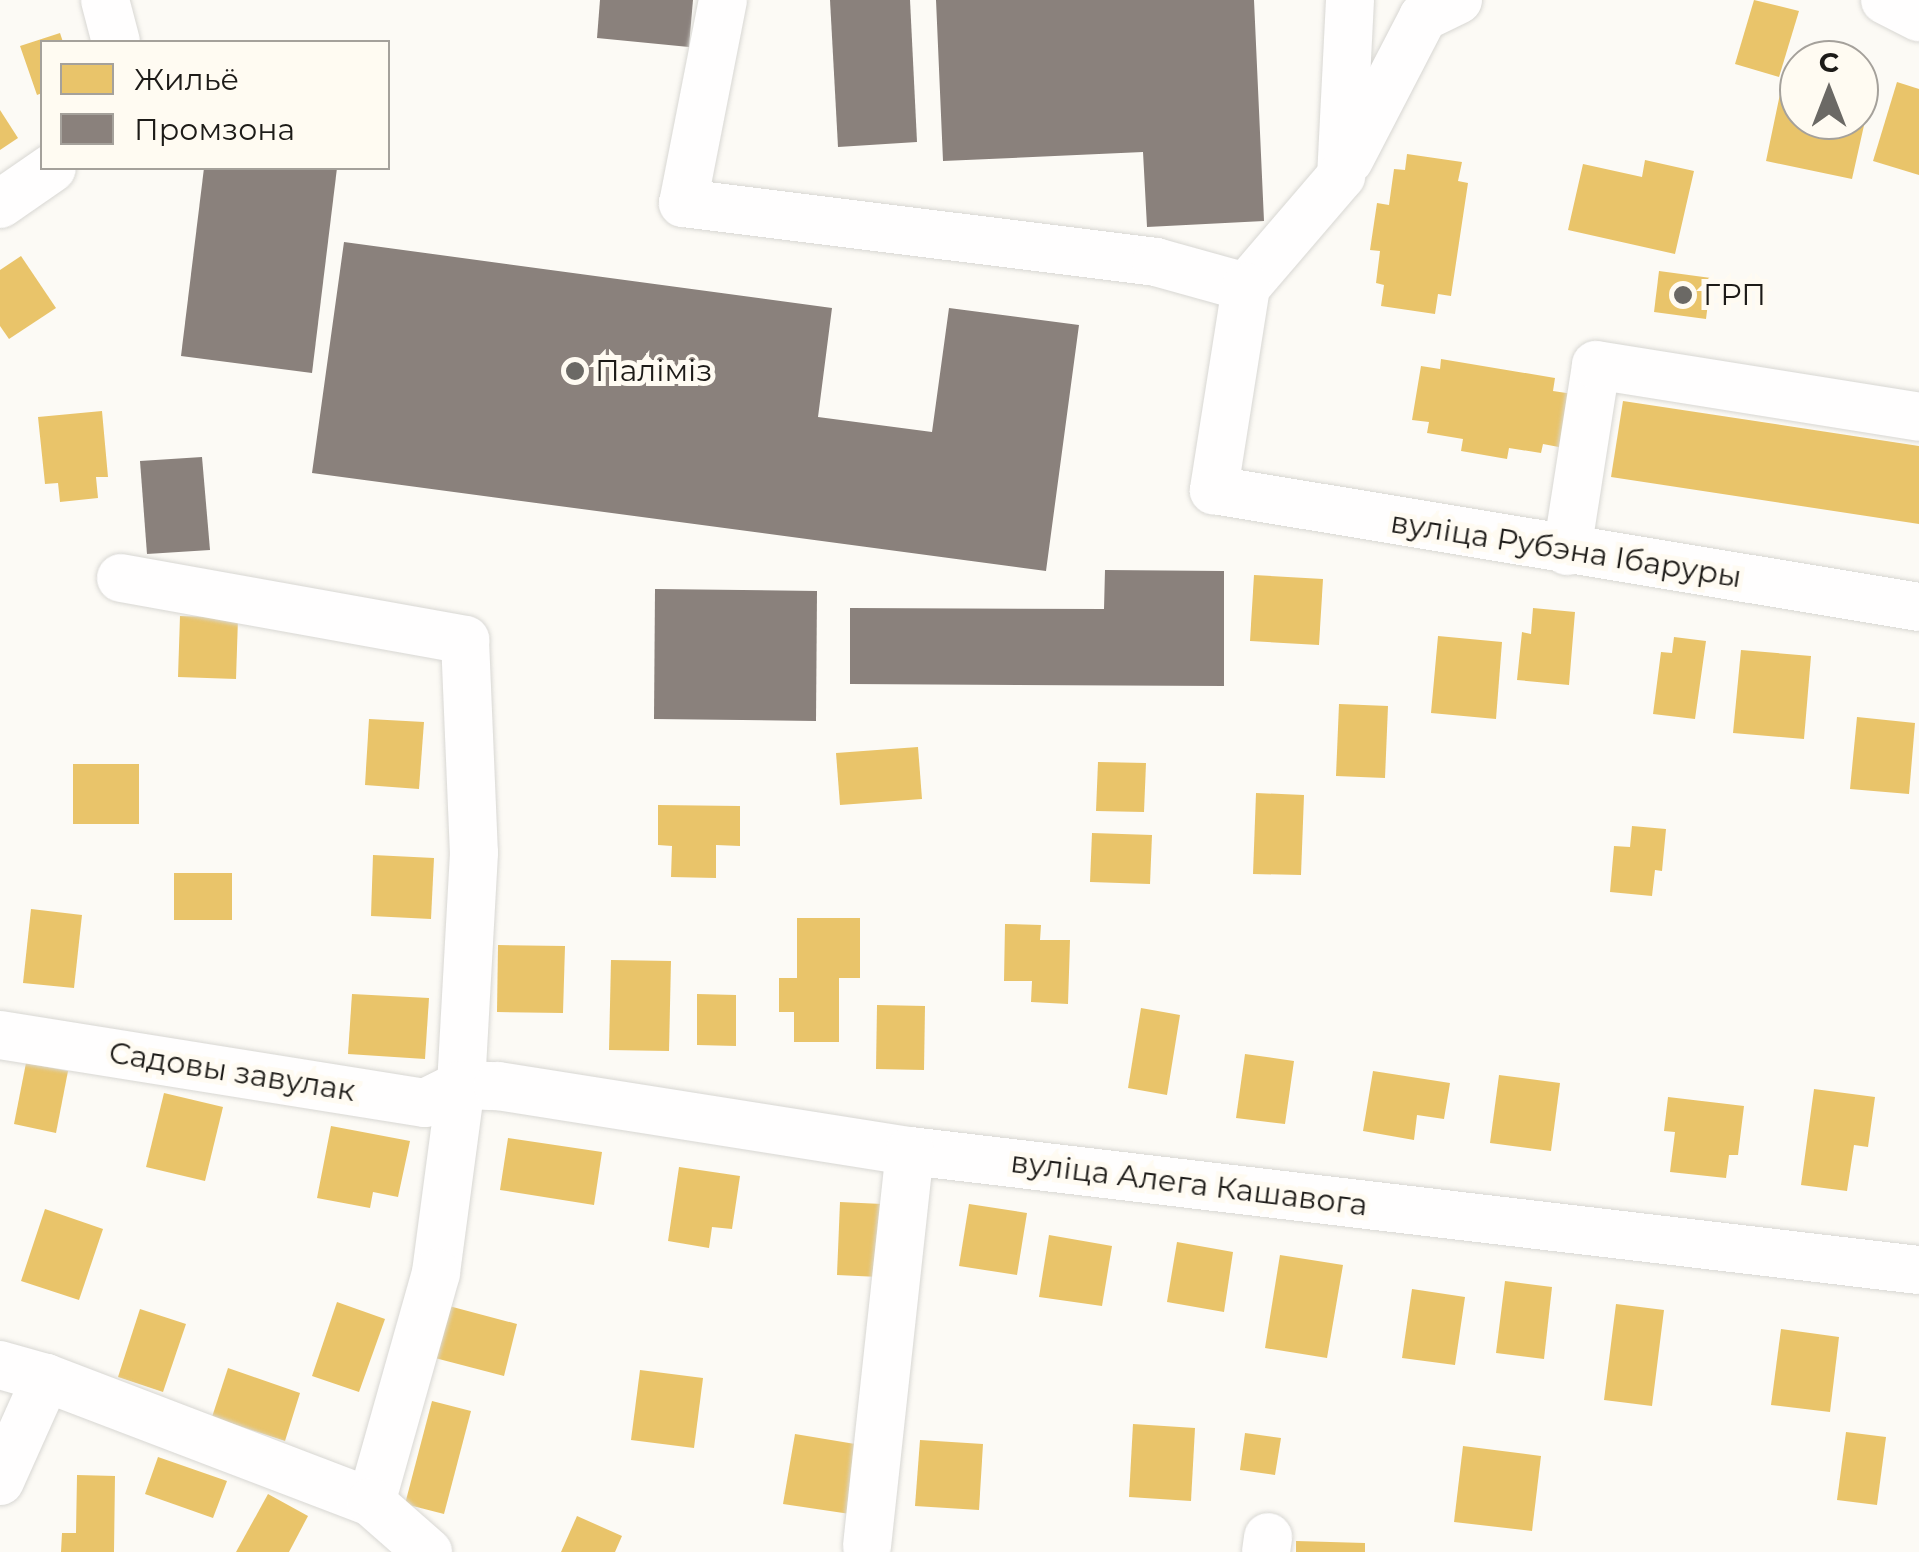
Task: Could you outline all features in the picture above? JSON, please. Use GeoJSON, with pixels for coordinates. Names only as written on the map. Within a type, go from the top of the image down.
{"type":"FeatureCollection","features":[{"type":"Feature","properties":{"kind":"street"},"geometry":{"type":"LineString","coordinates":[[105,0],[115,40]]}},
{"type":"Feature","properties":{"kind":"street"},"geometry":{"type":"LineString","coordinates":[[722,0],[683,203],[1156,262],[1246,287],[1341,176],[1423,18],[1458,0]]}},
{"type":"Feature","properties":{"kind":"street"},"geometry":{"type":"LineString","coordinates":[[1341,176],[1350,0]]}},
{"type":"Feature","properties":{"kind":"street"},"geometry":{"type":"LineString","coordinates":[[1885,0],[1919,17]]}},
{"type":"Feature","properties":{"kind":"street"},"geometry":{"type":"LineString","coordinates":[[0,204],[49,170]]}},
{"type":"Feature","properties":{"kind":"street","name":"вуліца Рубэна Ібаруры"},"geometry":{"type":"LineString","coordinates":[[1246,287],[1214,490],[1919,607]]}},
{"type":"Feature","properties":{"kind":"street"},"geometry":{"type":"LineString","coordinates":[[1566,551],[1596,365],[1919,417]]}},
{"type":"Feature","properties":{"kind":"street"},"geometry":{"type":"LineString","coordinates":[[121,578],[465,640],[474,852],[461,1086],[436,1274],[371,1502]]}},
{"type":"Feature","properties":{"kind":"street","name":"Садовы завулак"},"geometry":{"type":"LineString","coordinates":[[0,1035],[425,1102],[461,1086]]}},
{"type":"Feature","properties":{"kind":"street","name":"вуліца Алега Кашавога"},"geometry":{"type":"LineString","coordinates":[[461,1086],[498,1086],[910,1152],[1919,1270]]}},
{"type":"Feature","properties":{"kind":"street"},"geometry":{"type":"LineString","coordinates":[[868,1546],[910,1152]]}},
{"type":"Feature","properties":{"kind":"street"},"geometry":{"type":"LineString","coordinates":[[0,1365],[46,1378],[371,1502],[428,1552]]}},
{"type":"Feature","properties":{"kind":"street"},"geometry":{"type":"LineString","coordinates":[[0,1481],[46,1378]]}},
{"type":"Feature","properties":{"kind":"building: Жильё"},"geometry":{"type":"Polygon","coordinates":[[[1754,0],[1799,11],[1790,40],[1779,40],[1779,77],[1735,64],[1754,0]]]}},
{"type":"Feature","properties":{"kind":"building: Жильё"},"geometry":{"type":"Polygon","coordinates":[[[60,33],[62,40],[40,40],[37,95],[20,46],[60,33]]]}},
{"type":"Feature","properties":{"kind":"building: Жильё"},"geometry":{"type":"Polygon","coordinates":[[[1897,82],[1919,89],[1919,175],[1873,161],[1897,82]]]}},
{"type":"Feature","properties":{"kind":"building: Жильё"},"geometry":{"type":"Polygon","coordinates":[[[1779,99],[1779,140],[1861,140],[1852,179],[1766,161],[1779,99]]]}},
{"type":"Feature","properties":{"kind":"building: Жильё"},"geometry":{"type":"Polygon","coordinates":[[[0,110],[18,138],[0,150],[0,110]]]}},
{"type":"Feature","properties":{"kind":"building: Жильё"},"geometry":{"type":"Polygon","coordinates":[[[1407,154],[1462,162],[1458,181],[1468,183],[1451,296],[1438,294],[1435,314],[1381,306],[1384,285],[1376,283],[1380,251],[1370,250],[1377,203],[1389,205],[1394,169],[1405,170],[1407,154]]]}},
{"type":"Feature","properties":{"kind":"building: Жильё"},"geometry":{"type":"Polygon","coordinates":[[[1645,160],[1694,171],[1675,254],[1568,230],[1583,164],[1642,177],[1645,160]]]}},
{"type":"Feature","properties":{"kind":"building: Жильё"},"geometry":{"type":"Polygon","coordinates":[[[21,256],[56,308],[9,339],[0,326],[0,270],[21,256]]]}},
{"type":"Feature","properties":{"kind":"building: Жильё","name":"ГРП"},"geometry":{"type":"Polygon","coordinates":[[[1659,271],[1711,278],[1706,319],[1654,312],[1659,271]]]}},
{"type":"Feature","properties":{"kind":"building: Жильё"},"geometry":{"type":"Polygon","coordinates":[[[1441,359],[1555,378],[1553,391],[1573,394],[1564,448],[1543,444],[1541,453],[1509,448],[1507,459],[1461,451],[1463,439],[1427,433],[1429,422],[1412,420],[1421,366],[1440,369],[1441,359]]]}},
{"type":"Feature","properties":{"kind":"building: Жильё"},"geometry":{"type":"Polygon","coordinates":[[[1623,401],[1919,446],[1919,524],[1611,477],[1623,401]]]}},
{"type":"Feature","properties":{"kind":"building: Жильё"},"geometry":{"type":"Polygon","coordinates":[[[102,411],[108,477],[96,477],[98,498],[60,502],[58,483],[45,484],[38,417],[102,411]]]}},
{"type":"Feature","properties":{"kind":"building: Жильё"},"geometry":{"type":"Polygon","coordinates":[[[1254,575],[1323,579],[1319,645],[1250,641],[1254,575]]]}},
{"type":"Feature","properties":{"kind":"building: Жильё"},"geometry":{"type":"Polygon","coordinates":[[[1533,608],[1575,612],[1569,685],[1517,680],[1522,632],[1531,634],[1533,608]]]}},
{"type":"Feature","properties":{"kind":"building: Жильё"},"geometry":{"type":"Polygon","coordinates":[[[180,616],[238,618],[236,679],[178,677],[180,616]]]}},
{"type":"Feature","properties":{"kind":"building: Жильё"},"geometry":{"type":"Polygon","coordinates":[[[1438,636],[1502,642],[1496,719],[1431,713],[1438,636]]]}},
{"type":"Feature","properties":{"kind":"building: Жильё"},"geometry":{"type":"Polygon","coordinates":[[[1674,637],[1706,641],[1695,719],[1653,714],[1661,652],[1672,653],[1674,637]]]}},
{"type":"Feature","properties":{"kind":"building: Жильё"},"geometry":{"type":"Polygon","coordinates":[[[1741,650],[1811,656],[1804,739],[1733,733],[1741,650]]]}},
{"type":"Feature","properties":{"kind":"building: Жильё"},"geometry":{"type":"Polygon","coordinates":[[[1339,704],[1388,706],[1385,778],[1336,776],[1339,704]]]}},
{"type":"Feature","properties":{"kind":"building: Жильё"},"geometry":{"type":"Polygon","coordinates":[[[1857,717],[1915,723],[1909,794],[1850,789],[1857,717]]]}},
{"type":"Feature","properties":{"kind":"building: Жильё"},"geometry":{"type":"Polygon","coordinates":[[[369,719],[424,722],[419,789],[365,785],[369,719]]]}},
{"type":"Feature","properties":{"kind":"building: Жильё"},"geometry":{"type":"Polygon","coordinates":[[[918,747],[922,799],[840,805],[836,753],[918,747]]]}},
{"type":"Feature","properties":{"kind":"building: Жильё"},"geometry":{"type":"Polygon","coordinates":[[[1098,762],[1146,763],[1144,812],[1096,811],[1098,762]]]}},
{"type":"Feature","properties":{"kind":"building: Жильё"},"geometry":{"type":"Polygon","coordinates":[[[73,764],[139,764],[139,824],[73,824],[73,764]]]}},
{"type":"Feature","properties":{"kind":"building: Жильё"},"geometry":{"type":"Polygon","coordinates":[[[1256,793],[1304,795],[1301,875],[1253,874],[1256,793]]]}},
{"type":"Feature","properties":{"kind":"building: Жильё"},"geometry":{"type":"Polygon","coordinates":[[[658,805],[740,806],[740,846],[716,845],[716,878],[671,877],[672,846],[658,845],[658,805]]]}},
{"type":"Feature","properties":{"kind":"building: Жильё"},"geometry":{"type":"Polygon","coordinates":[[[1632,826],[1666,829],[1662,871],[1655,870],[1652,896],[1610,892],[1614,846],[1630,847],[1632,826]]]}},
{"type":"Feature","properties":{"kind":"building: Жильё"},"geometry":{"type":"Polygon","coordinates":[[[1092,833],[1152,835],[1150,884],[1090,882],[1092,833]]]}},
{"type":"Feature","properties":{"kind":"building: Жильё"},"geometry":{"type":"Polygon","coordinates":[[[373,855],[434,858],[431,919],[371,916],[373,855]]]}},
{"type":"Feature","properties":{"kind":"building: Жильё"},"geometry":{"type":"Polygon","coordinates":[[[174,873],[232,873],[232,920],[174,920],[174,873]]]}},
{"type":"Feature","properties":{"kind":"building: Жильё"},"geometry":{"type":"Polygon","coordinates":[[[31,909],[82,915],[74,988],[23,983],[31,909]]]}},
{"type":"Feature","properties":{"kind":"building: Жильё"},"geometry":{"type":"Polygon","coordinates":[[[797,918],[860,918],[860,978],[839,978],[839,1042],[794,1042],[794,1012],[779,1012],[779,978],[797,978],[797,918]]]}},
{"type":"Feature","properties":{"kind":"building: Жильё"},"geometry":{"type":"Polygon","coordinates":[[[1005,924],[1041,925],[1040,940],[1070,940],[1068,1004],[1031,1002],[1032,981],[1004,981],[1005,924]]]}},
{"type":"Feature","properties":{"kind":"building: Жильё"},"geometry":{"type":"Polygon","coordinates":[[[498,945],[565,946],[563,1013],[497,1012],[498,945]]]}},
{"type":"Feature","properties":{"kind":"building: Жильё"},"geometry":{"type":"Polygon","coordinates":[[[611,960],[671,961],[669,1051],[609,1050],[611,960]]]}},
{"type":"Feature","properties":{"kind":"building: Жильё"},"geometry":{"type":"Polygon","coordinates":[[[352,994],[429,998],[425,1059],[348,1054],[352,994]]]}},
{"type":"Feature","properties":{"kind":"building: Жильё"},"geometry":{"type":"Polygon","coordinates":[[[697,994],[736,995],[736,1046],[697,1045],[697,994]]]}},
{"type":"Feature","properties":{"kind":"building: Жильё"},"geometry":{"type":"Polygon","coordinates":[[[877,1005],[925,1006],[924,1070],[876,1069],[877,1005]]]}},
{"type":"Feature","properties":{"kind":"building: Жильё"},"geometry":{"type":"Polygon","coordinates":[[[1141,1008],[1180,1015],[1167,1095],[1128,1088],[1141,1008]]]}},
{"type":"Feature","properties":{"kind":"building: Жильё"},"geometry":{"type":"Polygon","coordinates":[[[1245,1054],[1294,1061],[1285,1124],[1236,1118],[1245,1054]]]}},
{"type":"Feature","properties":{"kind":"building: Жильё"},"geometry":{"type":"Polygon","coordinates":[[[26,1063],[68,1071],[56,1133],[14,1124],[26,1063]]]}},
{"type":"Feature","properties":{"kind":"building: Жильё"},"geometry":{"type":"Polygon","coordinates":[[[1373,1071],[1450,1083],[1444,1119],[1417,1115],[1414,1140],[1363,1131],[1373,1071]]]}},
{"type":"Feature","properties":{"kind":"building: Жильё"},"geometry":{"type":"Polygon","coordinates":[[[1499,1075],[1560,1083],[1551,1151],[1490,1143],[1499,1075]]]}},
{"type":"Feature","properties":{"kind":"building: Жильё"},"geometry":{"type":"Polygon","coordinates":[[[1814,1089],[1875,1097],[1868,1147],[1854,1145],[1847,1191],[1801,1185],[1814,1089]]]}},
{"type":"Feature","properties":{"kind":"building: Жильё"},"geometry":{"type":"Polygon","coordinates":[[[164,1093],[223,1107],[205,1181],[146,1167],[164,1093]]]}},
{"type":"Feature","properties":{"kind":"building: Жильё"},"geometry":{"type":"Polygon","coordinates":[[[1668,1097],[1744,1106],[1738,1155],[1729,1155],[1726,1178],[1670,1172],[1675,1132],[1664,1131],[1668,1097]]]}},
{"type":"Feature","properties":{"kind":"building: Жильё"},"geometry":{"type":"Polygon","coordinates":[[[331,1126],[410,1141],[398,1197],[373,1192],[370,1208],[317,1198],[331,1126]]]}},
{"type":"Feature","properties":{"kind":"building: Жильё"},"geometry":{"type":"Polygon","coordinates":[[[508,1138],[602,1152],[594,1205],[500,1190],[508,1138]]]}},
{"type":"Feature","properties":{"kind":"building: Жильё"},"geometry":{"type":"Polygon","coordinates":[[[679,1167],[740,1176],[732,1229],[712,1227],[709,1248],[668,1241],[679,1167]]]}},
{"type":"Feature","properties":{"kind":"building: Жильё"},"geometry":{"type":"Polygon","coordinates":[[[840,1202],[882,1204],[879,1277],[837,1275],[840,1202]]]}},
{"type":"Feature","properties":{"kind":"building: Жильё"},"geometry":{"type":"Polygon","coordinates":[[[969,1204],[1027,1213],[1017,1275],[959,1266],[969,1204]]]}},
{"type":"Feature","properties":{"kind":"building: Жильё"},"geometry":{"type":"Polygon","coordinates":[[[45,1209],[103,1229],[79,1300],[21,1281],[45,1209]]]}},
{"type":"Feature","properties":{"kind":"building: Жильё"},"geometry":{"type":"Polygon","coordinates":[[[1049,1235],[1112,1246],[1102,1306],[1039,1297],[1049,1235]]]}},
{"type":"Feature","properties":{"kind":"building: Жильё"},"geometry":{"type":"Polygon","coordinates":[[[1177,1242],[1233,1252],[1224,1312],[1167,1302],[1177,1242]]]}},
{"type":"Feature","properties":{"kind":"building: Жильё"},"geometry":{"type":"Polygon","coordinates":[[[1280,1255],[1343,1265],[1327,1358],[1265,1348],[1280,1255]]]}},
{"type":"Feature","properties":{"kind":"building: Жильё"},"geometry":{"type":"Polygon","coordinates":[[[1505,1281],[1552,1287],[1544,1359],[1496,1353],[1505,1281]]]}},
{"type":"Feature","properties":{"kind":"building: Жильё"},"geometry":{"type":"Polygon","coordinates":[[[1412,1289],[1465,1297],[1455,1365],[1402,1358],[1412,1289]]]}},
{"type":"Feature","properties":{"kind":"building: Жильё"},"geometry":{"type":"Polygon","coordinates":[[[337,1302],[385,1319],[359,1392],[312,1376],[337,1302]]]}},
{"type":"Feature","properties":{"kind":"building: Жильё"},"geometry":{"type":"Polygon","coordinates":[[[1616,1304],[1664,1310],[1652,1406],[1604,1400],[1616,1304]]]}},
{"type":"Feature","properties":{"kind":"building: Жильё"},"geometry":{"type":"Polygon","coordinates":[[[449,1306],[517,1324],[504,1376],[435,1358],[449,1306]]]}},
{"type":"Feature","properties":{"kind":"building: Жильё"},"geometry":{"type":"Polygon","coordinates":[[[140,1309],[186,1324],[163,1392],[118,1377],[140,1309]]]}},
{"type":"Feature","properties":{"kind":"building: Жильё"},"geometry":{"type":"Polygon","coordinates":[[[1781,1329],[1839,1337],[1830,1412],[1771,1405],[1781,1329]]]}},
{"type":"Feature","properties":{"kind":"building: Жильё"},"geometry":{"type":"Polygon","coordinates":[[[228,1368],[300,1393],[285,1441],[212,1417],[228,1368]]]}},
{"type":"Feature","properties":{"kind":"building: Жильё"},"geometry":{"type":"Polygon","coordinates":[[[640,1370],[703,1378],[694,1448],[631,1440],[640,1370]]]}},
{"type":"Feature","properties":{"kind":"building: Жильё"},"geometry":{"type":"Polygon","coordinates":[[[432,1401],[471,1411],[444,1514],[405,1504],[432,1401]]]}},
{"type":"Feature","properties":{"kind":"building: Жильё"},"geometry":{"type":"Polygon","coordinates":[[[1133,1424],[1195,1428],[1191,1501],[1129,1497],[1133,1424]]]}},
{"type":"Feature","properties":{"kind":"building: Жильё"},"geometry":{"type":"Polygon","coordinates":[[[1846,1432],[1886,1437],[1877,1505],[1837,1500],[1846,1432]]]}},
{"type":"Feature","properties":{"kind":"building: Жильё"},"geometry":{"type":"Polygon","coordinates":[[[1245,1433],[1281,1438],[1275,1475],[1240,1470],[1245,1433]]]}},
{"type":"Feature","properties":{"kind":"building: Жильё"},"geometry":{"type":"Polygon","coordinates":[[[795,1434],[861,1445],[850,1514],[783,1504],[795,1434]]]}},
{"type":"Feature","properties":{"kind":"building: Жильё"},"geometry":{"type":"Polygon","coordinates":[[[920,1440],[983,1444],[979,1510],[915,1506],[920,1440]]]}},
{"type":"Feature","properties":{"kind":"building: Жильё"},"geometry":{"type":"Polygon","coordinates":[[[1463,1446],[1541,1456],[1532,1531],[1454,1522],[1463,1446]]]}},
{"type":"Feature","properties":{"kind":"building: Жильё"},"geometry":{"type":"Polygon","coordinates":[[[158,1457],[227,1481],[213,1518],[145,1494],[158,1457]]]}},
{"type":"Feature","properties":{"kind":"building: Жильё"},"geometry":{"type":"Polygon","coordinates":[[[77,1475],[115,1476],[114,1552],[61,1552],[62,1533],[76,1533],[77,1475]]]}},
{"type":"Feature","properties":{"kind":"building: Жильё"},"geometry":{"type":"Polygon","coordinates":[[[268,1494],[308,1516],[289,1552],[236,1552],[268,1494]]]}},
{"type":"Feature","properties":{"kind":"building: Жильё"},"geometry":{"type":"Polygon","coordinates":[[[577,1516],[622,1536],[615,1552],[561,1552],[577,1516]]]}},
{"type":"Feature","properties":{"kind":"building: Жильё"},"geometry":{"type":"Polygon","coordinates":[[[1296,1541],[1365,1543],[1365,1552],[1296,1552],[1296,1541]]]}},
{"type":"Feature","properties":{"kind":"building: Промзона"},"geometry":{"type":"Polygon","coordinates":[[[600,0],[693,0],[689,47],[597,38],[600,0]]]}},
{"type":"Feature","properties":{"kind":"building: Промзона"},"geometry":{"type":"Polygon","coordinates":[[[830,0],[910,0],[917,142],[838,147],[830,0]]]}},
{"type":"Feature","properties":{"kind":"building: Промзона"},"geometry":{"type":"Polygon","coordinates":[[[936,0],[1254,0],[1264,221],[1147,227],[1143,152],[943,161],[936,0]]]}},
{"type":"Feature","properties":{"kind":"building: Промзона"},"geometry":{"type":"Polygon","coordinates":[[[204,170],[337,170],[312,373],[181,356],[204,170]]]}},
{"type":"Feature","properties":{"kind":"building: Промзона","name":"Паліміз"},"geometry":{"type":"Polygon","coordinates":[[[344,242],[832,308],[818,417],[932,432],[949,308],[1079,325],[1046,571],[312,473],[344,242]]]}},
{"type":"Feature","properties":{"kind":"building: Промзона"},"geometry":{"type":"Polygon","coordinates":[[[202,457],[210,550],[147,554],[140,461],[202,457]]]}},
{"type":"Feature","properties":{"kind":"building: Промзона"},"geometry":{"type":"Polygon","coordinates":[[[1105,570],[1224,571],[1224,686],[850,684],[850,608],[1104,609],[1105,570]]]}},
{"type":"Feature","properties":{"kind":"building: Промзона"},"geometry":{"type":"Polygon","coordinates":[[[655,589],[817,591],[816,721],[654,719],[655,589]]]}},
{"type":"Feature","properties":{"kind":"place","name":"ГРП"},"geometry":{"type":"Point","coordinates":[1683,295]}},
{"type":"Feature","properties":{"kind":"place","name":"Паліміз"},"geometry":{"type":"Point","coordinates":[575,371]}}]}
